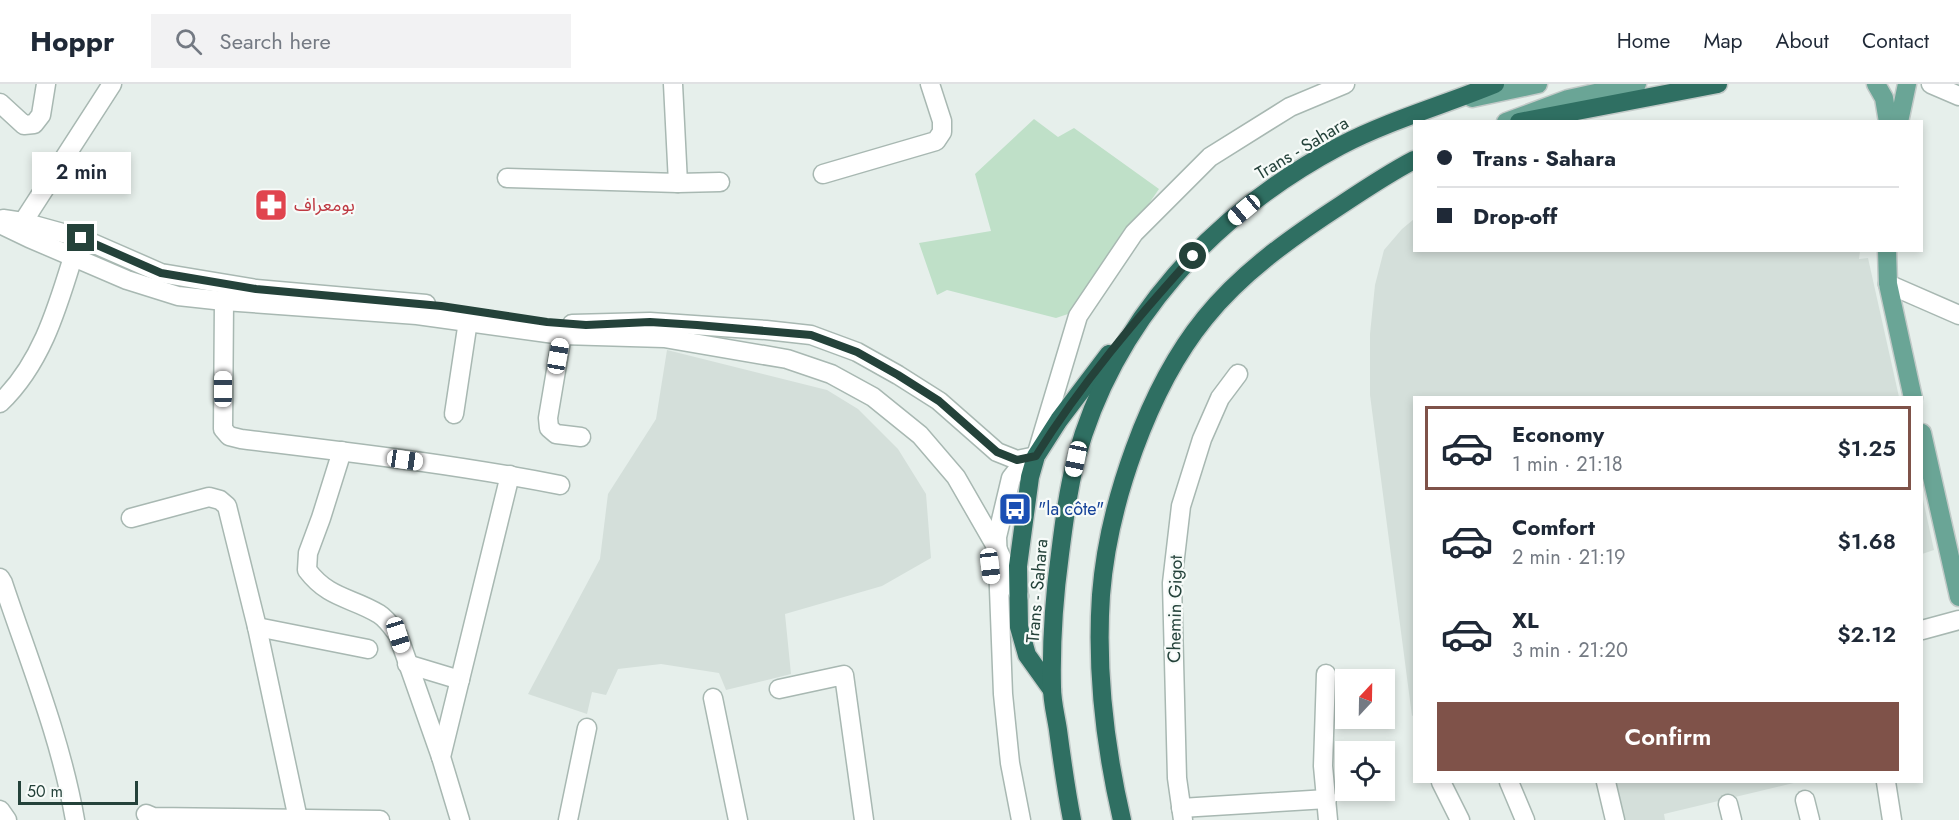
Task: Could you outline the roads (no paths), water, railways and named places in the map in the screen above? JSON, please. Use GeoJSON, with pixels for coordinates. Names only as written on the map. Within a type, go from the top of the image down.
{"type":"FeatureCollection","features":[{"type":"Feature","properties":{"kind":"highway","name":"Trans - Sahara"},"geometry":{"type":"LineString","coordinates":[[1072,820],[1052,690],[1054,601],[1067,502],[1076,459],[1102,387],[1128,337],[1154,299],[1205,243],[1244,210],[1292,176],[1340,146],[1397,120],[1496,84]]}},
{"type":"Feature","properties":{"kind":"highway"},"geometry":{"type":"LineString","coordinates":[[1529,120],[1718,84]]}},
{"type":"Feature","properties":{"kind":"highway"},"geometry":{"type":"LineString","coordinates":[[1122,820],[1103,718],[1100,652],[1101,594],[1118,504],[1133,452],[1152,403],[1172,367],[1205,318],[1240,281],[1284,244],[1393,171],[1413,161]]}},
{"type":"Feature","properties":{"kind":"highway"},"geometry":{"type":"LineString","coordinates":[[1052,690],[1027,655],[1019,627],[1018,566],[1030,477],[1036,456],[1059,420],[1130,326],[1154,299]]}},
{"type":"Feature","properties":{"kind":"main road","name":"Trans - Sahara"},"geometry":{"type":"LineString","coordinates":[[1437,106],[1538,84]]}},
{"type":"Feature","properties":{"kind":"main road"},"geometry":{"type":"LineString","coordinates":[[1511,120],[1568,99],[1637,84]]}},
{"type":"Feature","properties":{"kind":"main road"},"geometry":{"type":"LineString","coordinates":[[1876,84],[1884,98],[1888,120]]}},
{"type":"Feature","properties":{"kind":"main road"},"geometry":{"type":"LineString","coordinates":[[1899,120],[1907,84]]}},
{"type":"Feature","properties":{"kind":"main road"},"geometry":{"type":"LineString","coordinates":[[1887,252],[1888,284],[1913,396]]}},
{"type":"Feature","properties":{"kind":"main road"},"geometry":{"type":"LineString","coordinates":[[1923,437],[1959,597]]}},
{"type":"Feature","properties":{"kind":"street"},"geometry":{"type":"LineString","coordinates":[[0,103],[24,125],[34,124],[41,115],[46,84]]}},
{"type":"Feature","properties":{"kind":"street"},"geometry":{"type":"LineString","coordinates":[[23,222],[112,84]]}},
{"type":"Feature","properties":{"kind":"street"},"geometry":{"type":"LineString","coordinates":[[673,84],[678,183]]}},
{"type":"Feature","properties":{"kind":"street"},"geometry":{"type":"LineString","coordinates":[[823,174],[936,141],[942,132],[942,121],[930,84]]}},
{"type":"Feature","properties":{"kind":"street"},"geometry":{"type":"LineString","coordinates":[[1021,820],[1010,763],[1003,694],[997,537],[1011,478],[1022,464],[1036,456],[1078,316],[1134,233],[1210,157],[1290,107],[1345,84]]}},
{"type":"Feature","properties":{"kind":"street"},"geometry":{"type":"LineString","coordinates":[[1931,84],[1959,96]]}},
{"type":"Feature","properties":{"kind":"street"},"geometry":{"type":"LineString","coordinates":[[507,178],[720,182]]}},
{"type":"Feature","properties":{"kind":"street"},"geometry":{"type":"LineString","coordinates":[[0,219],[23,222],[81,238],[161,273],[256,289],[441,306],[547,322],[586,325],[650,322],[811,335],[857,352],[898,375],[939,401],[997,452],[1017,460],[1036,456]]}},
{"type":"Feature","properties":{"kind":"street"},"geometry":{"type":"LineString","coordinates":[[0,224],[128,280],[178,296],[417,315],[562,335],[664,338],[787,359],[831,374],[873,396],[920,435],[956,477],[998,550],[1019,596]]}},
{"type":"Feature","properties":{"kind":"street"},"geometry":{"type":"LineString","coordinates":[[0,403],[34,361],[57,309],[73,257]]}},
{"type":"Feature","properties":{"kind":"street"},"geometry":{"type":"LineString","coordinates":[[1888,284],[1959,315]]}},
{"type":"Feature","properties":{"kind":"street"},"geometry":{"type":"LineString","coordinates":[[224,301],[223,429],[229,436],[510,475],[560,485]]}},
{"type":"Feature","properties":{"kind":"street"},"geometry":{"type":"LineString","coordinates":[[454,414],[468,321]]}},
{"type":"Feature","properties":{"kind":"street"},"geometry":{"type":"LineString","coordinates":[[562,335],[548,418],[549,428],[556,434],[581,437]]}},
{"type":"Feature","properties":{"kind":"street","name":"Chemin Gigot"},"geometry":{"type":"LineString","coordinates":[[1182,814],[1177,778],[1172,583],[1181,506],[1202,439],[1220,398],[1239,374]]}},
{"type":"Feature","properties":{"kind":"street"},"geometry":{"type":"LineString","coordinates":[[342,451],[308,553],[307,570],[317,584],[333,594],[379,614],[388,621],[398,635],[441,757],[460,820]]}},
{"type":"Feature","properties":{"kind":"street"},"geometry":{"type":"LineString","coordinates":[[441,757],[510,475]]}},
{"type":"Feature","properties":{"kind":"street"},"geometry":{"type":"LineString","coordinates":[[131,518],[209,497],[220,500],[227,506],[298,819]]}},
{"type":"Feature","properties":{"kind":"street"},"geometry":{"type":"LineString","coordinates":[[986,528],[992,608]]}},
{"type":"Feature","properties":{"kind":"street"},"geometry":{"type":"LineString","coordinates":[[0,578],[54,736],[70,790],[75,820]]}},
{"type":"Feature","properties":{"kind":"street"},"geometry":{"type":"LineString","coordinates":[[1923,630],[1959,620]]}},
{"type":"Feature","properties":{"kind":"street"},"geometry":{"type":"LineString","coordinates":[[256,627],[368,650]]}},
{"type":"Feature","properties":{"kind":"street"},"geometry":{"type":"LineString","coordinates":[[407,664],[460,680]]}},
{"type":"Feature","properties":{"kind":"street"},"geometry":{"type":"LineString","coordinates":[[1326,674],[1323,766],[1328,820]]}},
{"type":"Feature","properties":{"kind":"street"},"geometry":{"type":"LineString","coordinates":[[779,689],[844,675],[864,820]]}},
{"type":"Feature","properties":{"kind":"street"},"geometry":{"type":"LineString","coordinates":[[713,698],[738,820]]}},
{"type":"Feature","properties":{"kind":"street"},"geometry":{"type":"LineString","coordinates":[[568,820],[587,728]]}},
{"type":"Feature","properties":{"kind":"street"},"geometry":{"type":"LineString","coordinates":[[1442,783],[1460,820]]}},
{"type":"Feature","properties":{"kind":"street"},"geometry":{"type":"LineString","coordinates":[[1509,783],[1525,820]]}},
{"type":"Feature","properties":{"kind":"street"},"geometry":{"type":"LineString","coordinates":[[1606,783],[1615,820]]}},
{"type":"Feature","properties":{"kind":"street"},"geometry":{"type":"LineString","coordinates":[[1886,783],[1892,820]]}},
{"type":"Feature","properties":{"kind":"street"},"geometry":{"type":"LineString","coordinates":[[1182,814],[1327,799]]}},
{"type":"Feature","properties":{"kind":"street"},"geometry":{"type":"LineString","coordinates":[[1805,800],[1810,820]]}},
{"type":"Feature","properties":{"kind":"street"},"geometry":{"type":"LineString","coordinates":[[0,810],[7,820]]}},
{"type":"Feature","properties":{"kind":"street"},"geometry":{"type":"LineString","coordinates":[[146,814],[153,817],[226,819],[380,820]]}},
{"type":"Feature","properties":{"kind":"place","name":"بومعراف"},"geometry":{"type":"Point","coordinates":[271,205]}},
{"type":"Feature","properties":{"kind":"place","name":"\"la côte\""},"geometry":{"type":"Point","coordinates":[1015,509]}}]}
